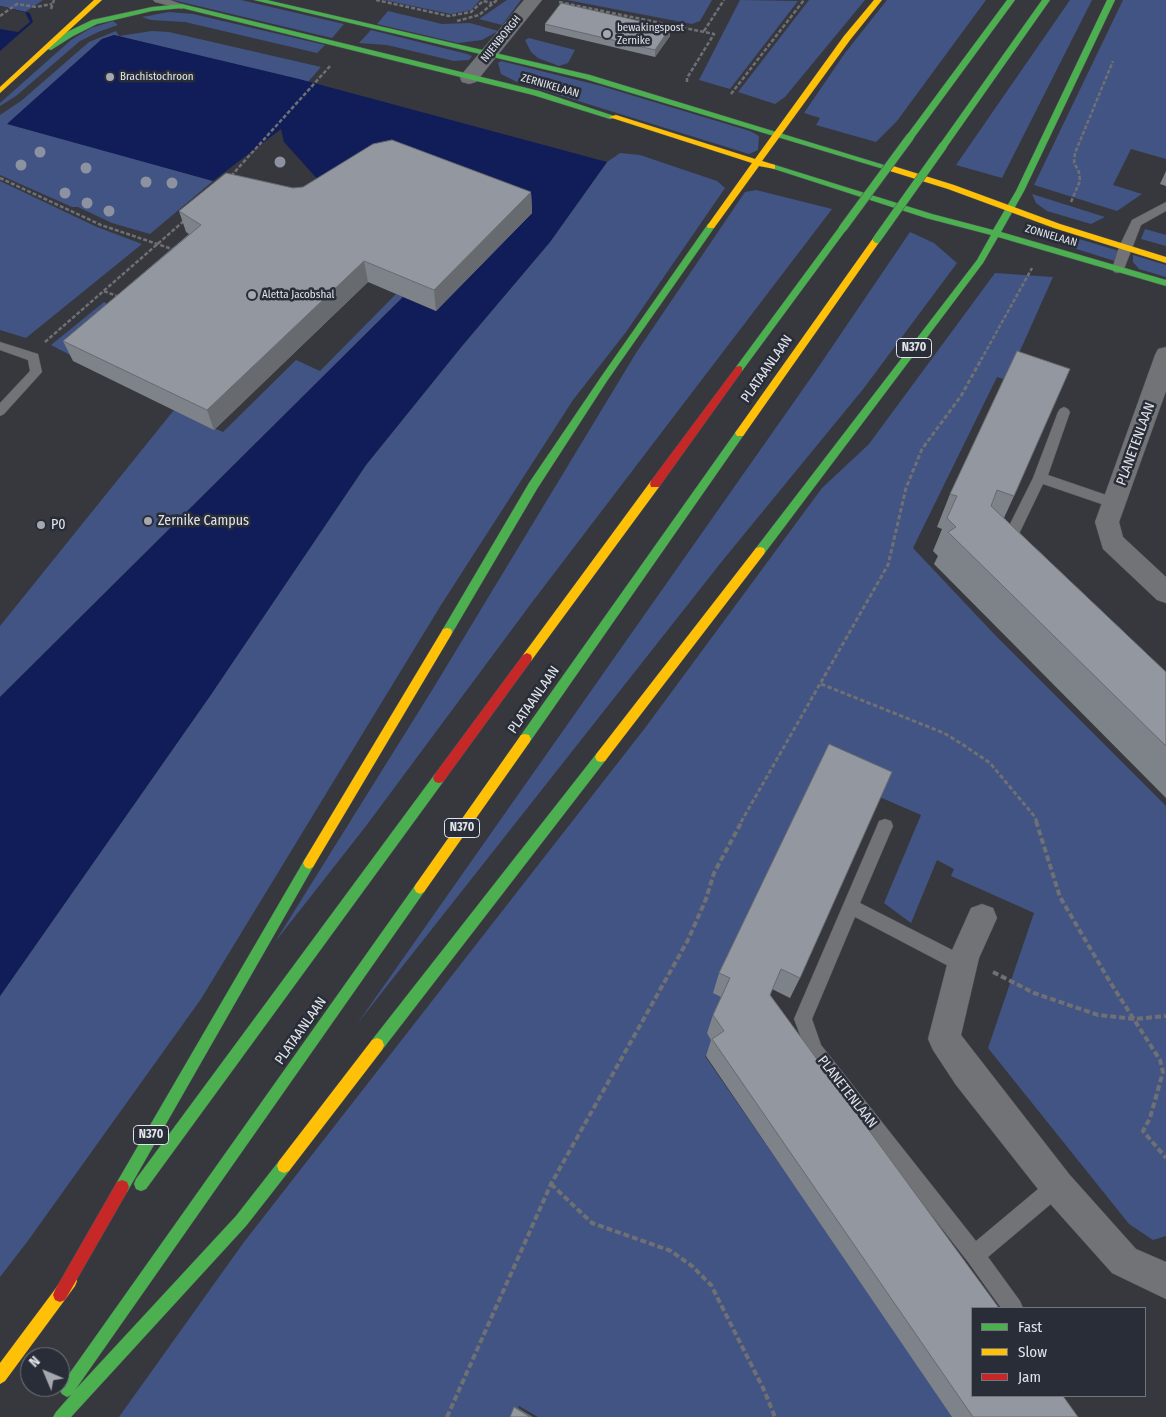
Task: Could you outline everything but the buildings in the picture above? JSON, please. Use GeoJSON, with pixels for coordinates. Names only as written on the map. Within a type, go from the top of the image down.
{"type":"FeatureCollection","features":[{"type":"Feature","properties":{"kind":"main road"},"geometry":{"type":"LineString","coordinates":[[0,91],[48,48],[74,20],[98,0]]}},
{"type":"Feature","properties":{"kind":"main road","name":"ZERNIKELAAN"},"geometry":{"type":"LineString","coordinates":[[258,0],[587,77],[778,133],[951,187]]}},
{"type":"Feature","properties":{"kind":"main road","name":"N370"},"geometry":{"type":"LineString","coordinates":[[60,1295],[243,974],[533,486],[604,379],[746,175],[758,162],[847,38],[878,0]]}},
{"type":"Feature","properties":{"kind":"main road","name":"PLATAANLAAN"},"geometry":{"type":"LineString","coordinates":[[136,1190],[1011,0]]}},
{"type":"Feature","properties":{"kind":"main road","name":"PLATAANLAAN"},"geometry":{"type":"LineString","coordinates":[[55,1411],[1046,0]]}},
{"type":"Feature","properties":{"kind":"main road","name":"N370"},"geometry":{"type":"LineString","coordinates":[[55,1411],[242,1221],[830,460],[980,261],[1020,191],[1111,0]]}},
{"type":"Feature","properties":{"kind":"main road"},"geometry":{"type":"LineString","coordinates":[[48,48],[85,26],[101,20],[152,9],[182,6]]}},
{"type":"Feature","properties":{"kind":"main road","name":"ZERNIKELAAN"},"geometry":{"type":"LineString","coordinates":[[182,6],[536,93],[929,216]]}},
{"type":"Feature","properties":{"kind":"main road","name":"ZONNELAAN"},"geometry":{"type":"LineString","coordinates":[[951,187],[1010,209],[1166,260]]}},
{"type":"Feature","properties":{"kind":"main road","name":"ZONNELAAN"},"geometry":{"type":"LineString","coordinates":[[929,216],[1039,245],[1166,283]]}},
{"type":"Feature","properties":{"kind":"main road","name":"N370"},"geometry":{"type":"LineString","coordinates":[[0,1376],[124,1206]]}},
{"type":"Feature","properties":{"kind":"street","name":"NIJENBORGH"},"geometry":{"type":"LineString","coordinates":[[469,78],[532,0]]}},
{"type":"Feature","properties":{"kind":"street","name":"PLANETENLAAN"},"geometry":{"type":"LineString","coordinates":[[1166,355],[1153,396],[1113,503],[1108,522],[1112,542],[1166,593]]}},
{"type":"Feature","properties":{"kind":"street"},"geometry":{"type":"LineString","coordinates":[[982,918],[964,961],[944,1039],[968,1073],[1057,1186],[1124,1261],[1166,1281]]}},
{"type":"Feature","properties":{"kind":"lane","name":"ZERNIKELAAN"},"geometry":{"type":"LineString","coordinates":[[158,0],[182,6]]}},
{"type":"Feature","properties":{"kind":"lane"},"geometry":{"type":"LineString","coordinates":[[1118,269],[1136,223],[1164,209]]}},
{"type":"Feature","properties":{"kind":"lane"},"geometry":{"type":"LineString","coordinates":[[0,346],[34,357],[36,372],[0,411]]}},
{"type":"Feature","properties":{"kind":"lane"},"geometry":{"type":"LineString","coordinates":[[1021,560],[1013,553],[1010,538],[1040,478],[1064,412]]}},
{"type":"Feature","properties":{"kind":"lane","name":"PLANETENLAAN"},"geometry":{"type":"LineString","coordinates":[[1040,478],[1113,503]]}},
{"type":"Feature","properties":{"kind":"lane","name":"PLANETENLAAN"},"geometry":{"type":"LineString","coordinates":[[885,826],[803,1019],[814,1050],[975,1255],[1012,1307]]}},
{"type":"Feature","properties":{"kind":"lane"},"geometry":{"type":"LineString","coordinates":[[851,907],[964,961]]}},
{"type":"Feature","properties":{"kind":"lane"},"geometry":{"type":"LineString","coordinates":[[975,1255],[1057,1186]]}},
{"type":"Feature","properties":{"kind":"path"},"geometry":{"type":"LineString","coordinates":[[376,0],[449,16],[471,12],[483,1],[493,3]]}},
{"type":"Feature","properties":{"kind":"path"},"geometry":{"type":"LineString","coordinates":[[451,21],[479,15],[497,0]]}},
{"type":"Feature","properties":{"kind":"path"},"geometry":{"type":"LineString","coordinates":[[704,31],[724,0]]}},
{"type":"Feature","properties":{"kind":"path"},"geometry":{"type":"LineString","coordinates":[[728,98],[804,0]]}},
{"type":"Feature","properties":{"kind":"path"},"geometry":{"type":"LineString","coordinates":[[557,2],[714,34],[687,78],[688,88]]}},
{"type":"Feature","properties":{"kind":"path"},"geometry":{"type":"LineString","coordinates":[[0,16],[17,4],[36,7],[53,4]]}},
{"type":"Feature","properties":{"kind":"path"},"geometry":{"type":"LineString","coordinates":[[1071,202],[1080,181],[1079,172],[1074,162],[1075,153],[1116,54]]}},
{"type":"Feature","properties":{"kind":"path"},"geometry":{"type":"LineString","coordinates":[[227,180],[336,60]]}},
{"type":"Feature","properties":{"kind":"path"},"geometry":{"type":"LineString","coordinates":[[324,64],[331,65]]}},
{"type":"Feature","properties":{"kind":"path"},"geometry":{"type":"LineString","coordinates":[[0,178],[101,225],[176,250]]}},
{"type":"Feature","properties":{"kind":"path"},"geometry":{"type":"LineString","coordinates":[[34,357],[44,342],[187,218]]}},
{"type":"Feature","properties":{"kind":"path"},"geometry":{"type":"LineString","coordinates":[[447,1417],[551,1184],[688,940],[706,899],[714,873],[748,809],[888,565],[902,501],[916,463],[930,437],[961,396],[1034,265]]}},
{"type":"Feature","properties":{"kind":"path"},"geometry":{"type":"LineString","coordinates":[[104,291],[121,298]]}},
{"type":"Feature","properties":{"kind":"path"},"geometry":{"type":"LineString","coordinates":[[821,684],[944,733],[990,763],[1036,816],[1060,897],[1160,1060],[1163,1072],[1150,1118],[1143,1131],[1166,1158]]}},
{"type":"Feature","properties":{"kind":"path"},"geometry":{"type":"LineString","coordinates":[[964,961],[1034,993],[1098,1015],[1135,1019],[1166,1016]]}},
{"type":"Feature","properties":{"kind":"path"},"geometry":{"type":"LineString","coordinates":[[551,1184],[592,1223],[671,1251],[692,1266],[711,1286],[764,1390],[775,1417]]}},
{"type":"Feature","properties":{"kind":"shaded area"},"geometry":{"type":"Polygon","coordinates":[[[0,0],[43,0],[25,12],[0,6],[0,0]]]}},
{"type":"Feature","properties":{"kind":"shaded area"},"geometry":{"type":"Polygon","coordinates":[[[173,0],[241,0],[344,24],[332,38],[173,0]]]}},
{"type":"Feature","properties":{"kind":"shaded area"},"geometry":{"type":"Polygon","coordinates":[[[384,0],[480,0],[471,10],[451,14],[384,0]]]}},
{"type":"Feature","properties":{"kind":"shaded area"},"geometry":{"type":"Polygon","coordinates":[[[507,0],[521,0],[502,25],[479,19],[507,0]]]}},
{"type":"Feature","properties":{"kind":"shaded area"},"geometry":{"type":"Polygon","coordinates":[[[567,0],[712,0],[700,21],[692,24],[567,0]]]}},
{"type":"Feature","properties":{"kind":"shaded area"},"geometry":{"type":"Polygon","coordinates":[[[740,0],[798,1],[730,89],[699,80],[740,0]]]}},
{"type":"Feature","properties":{"kind":"shaded area"},"geometry":{"type":"Polygon","coordinates":[[[809,0],[865,0],[785,97],[775,104],[738,92],[809,0]]]}},
{"type":"Feature","properties":{"kind":"shaded area"},"geometry":{"type":"Polygon","coordinates":[[[887,0],[986,0],[897,121],[876,142],[816,125],[820,118],[804,113],[845,53],[887,0]]]}},
{"type":"Feature","properties":{"kind":"shaded area"},"geometry":{"type":"Polygon","coordinates":[[[1070,0],[1092,0],[1002,178],[956,165],[1070,0]]]}},
{"type":"Feature","properties":{"kind":"shaded area"},"geometry":{"type":"Polygon","coordinates":[[[1123,0],[1166,0],[1166,159],[1131,149],[1113,185],[1142,194],[1117,211],[1034,185],[1123,0]]]}},
{"type":"Feature","properties":{"kind":"shaded area"},"geometry":{"type":"Polygon","coordinates":[[[0,6],[30,13],[33,22],[0,51],[0,6]]]}},
{"type":"Feature","properties":{"kind":"shaded area"},"geometry":{"type":"Polygon","coordinates":[[[388,11],[442,24],[470,23],[498,31],[482,40],[458,43],[377,24],[388,11]]]}},
{"type":"Feature","properties":{"kind":"shaded area"},"geometry":{"type":"Polygon","coordinates":[[[169,12],[193,14],[325,45],[317,53],[185,22],[151,20],[142,17],[169,12]]]}},
{"type":"Feature","properties":{"kind":"shaded area"},"geometry":{"type":"Polygon","coordinates":[[[113,21],[118,25],[80,41],[16,96],[0,106],[0,103],[71,40],[91,28],[113,21]]]}},
{"type":"Feature","properties":{"kind":"shaded area"},"geometry":{"type":"Polygon","coordinates":[[[371,30],[472,56],[469,60],[454,61],[387,45],[359,43],[371,30]]]}},
{"type":"Feature","properties":{"kind":"shaded area"},"geometry":{"type":"Polygon","coordinates":[[[116,31],[119,36],[152,31],[169,32],[321,67],[308,82],[114,35],[102,39],[8,123],[213,181],[150,234],[112,223],[0,175],[0,115],[21,101],[89,42],[116,31]]]}},
{"type":"Feature","properties":{"kind":"shaded area"},"geometry":{"type":"Polygon","coordinates":[[[114,35],[299,79],[607,162],[550,242],[462,346],[366,465],[210,696],[0,996],[0,697],[403,297],[436,311],[284,142],[281,129],[213,181],[7,124],[102,39],[114,35]]]}},
{"type":"Feature","properties":{"kind":"shaded area"},"geometry":{"type":"Polygon","coordinates":[[[529,38],[575,50],[568,63],[559,66],[538,58],[531,52],[525,40],[529,38]]]}},
{"type":"Feature","properties":{"kind":"shaded area"},"geometry":{"type":"Polygon","coordinates":[[[501,61],[601,86],[750,131],[759,136],[758,150],[749,154],[517,82],[501,74],[498,63],[501,61]]]}},
{"type":"Feature","properties":{"kind":"shaded area"},"geometry":{"type":"Polygon","coordinates":[[[620,153],[640,155],[717,181],[725,188],[626,332],[573,400],[441,605],[201,999],[0,1277],[0,996],[210,696],[366,465],[462,346],[550,242],[607,162],[620,153]]]}},
{"type":"Feature","properties":{"kind":"shaded area"},"geometry":{"type":"Polygon","coordinates":[[[0,181],[97,227],[142,244],[26,338],[0,330],[0,181]]]}},
{"type":"Feature","properties":{"kind":"shaded area"},"geometry":{"type":"Polygon","coordinates":[[[756,190],[832,209],[533,601],[366,826],[275,942],[434,687],[636,353],[745,192],[756,190]]]}},
{"type":"Feature","properties":{"kind":"shaded area"},"geometry":{"type":"Polygon","coordinates":[[[1032,194],[1105,217],[1091,224],[1047,211],[1036,203],[1032,194]]]}},
{"type":"Feature","properties":{"kind":"shaded area"},"geometry":{"type":"Polygon","coordinates":[[[1028,225],[1119,251],[1115,261],[1028,234],[1025,231],[1028,225]]]}},
{"type":"Feature","properties":{"kind":"shaded area"},"geometry":{"type":"Polygon","coordinates":[[[1145,229],[1166,235],[1166,246],[1141,239],[1145,229]]]}},
{"type":"Feature","properties":{"kind":"shaded area"},"geometry":{"type":"Polygon","coordinates":[[[910,232],[934,243],[957,263],[864,388],[723,560],[357,1024],[815,372],[910,232]]]}},
{"type":"Feature","properties":{"kind":"shaded area"},"geometry":{"type":"Polygon","coordinates":[[[1133,255],[1166,265],[1166,277],[1139,269],[1133,262],[1133,255]]]}},
{"type":"Feature","properties":{"kind":"shaded area"},"geometry":{"type":"Polygon","coordinates":[[[995,273],[1053,277],[1007,380],[997,377],[913,548],[996,636],[1166,806],[1166,1236],[1153,1240],[1129,1224],[988,1048],[1034,913],[951,876],[954,869],[937,860],[911,923],[884,903],[921,815],[820,771],[724,997],[718,1047],[705,1056],[954,1417],[538,1417],[519,1406],[514,1417],[119,1417],[244,1242],[645,728],[822,488],[869,444],[995,273]]]}},
{"type":"Feature","properties":{"kind":"shaded area"},"geometry":{"type":"Polygon","coordinates":[[[396,294],[403,297],[0,697],[0,626],[174,410],[223,432],[296,360],[320,371],[396,294]]]}},
{"type":"Feature","properties":{"kind":"shaded area"},"geometry":{"type":"Polygon","coordinates":[[[104,302],[125,312],[72,356],[51,345],[104,302]]]}},
{"type":"Feature","properties":{"kind":"pier"},"geometry":{"type":"Polygon","coordinates":[[[0,6],[25,12],[30,22],[18,32],[0,29],[0,6]]]}},
{"type":"Feature","properties":{"kind":"traffic: fast"},"geometry":{"type":"LineString","coordinates":[[258,0],[587,77],[893,169]]}},
{"type":"Feature","properties":{"kind":"traffic: fast"},"geometry":{"type":"LineString","coordinates":[[910,137],[1011,0]]}},
{"type":"Feature","properties":{"kind":"traffic: fast"},"geometry":{"type":"LineString","coordinates":[[943,146],[1046,0]]}},
{"type":"Feature","properties":{"kind":"traffic: fast"},"geometry":{"type":"LineString","coordinates":[[760,551],[980,261],[1020,191],[1111,0]]}},
{"type":"Feature","properties":{"kind":"traffic: fast"},"geometry":{"type":"LineString","coordinates":[[48,48],[70,34],[95,22],[152,9],[182,6],[536,93],[613,117]]}},
{"type":"Feature","properties":{"kind":"traffic: fast"},"geometry":{"type":"LineString","coordinates":[[843,228],[910,137]]}},
{"type":"Feature","properties":{"kind":"traffic: fast"},"geometry":{"type":"LineString","coordinates":[[877,239],[943,146]]}},
{"type":"Feature","properties":{"kind":"traffic: fast"},"geometry":{"type":"LineString","coordinates":[[772,167],[929,216],[1039,245],[1166,283]]}},
{"type":"Feature","properties":{"kind":"traffic: fast"},"geometry":{"type":"LineString","coordinates":[[447,632],[533,486],[604,379],[711,226]]}},
{"type":"Feature","properties":{"kind":"traffic: fast"},"geometry":{"type":"LineString","coordinates":[[739,369],[843,228]]}},
{"type":"Feature","properties":{"kind":"traffic: fast"},"geometry":{"type":"LineString","coordinates":[[525,739],[740,433]]}},
{"type":"Feature","properties":{"kind":"traffic: fast"},"geometry":{"type":"LineString","coordinates":[[377,1045],[601,757]]}},
{"type":"Feature","properties":{"kind":"traffic: fast"},"geometry":{"type":"LineString","coordinates":[[141,1184],[439,778]]}},
{"type":"Feature","properties":{"kind":"traffic: fast"},"geometry":{"type":"LineString","coordinates":[[122,1187],[309,863]]}},
{"type":"Feature","properties":{"kind":"traffic: fast"},"geometry":{"type":"LineString","coordinates":[[70,1385],[420,888]]}},
{"type":"Feature","properties":{"kind":"traffic: fast"},"geometry":{"type":"LineString","coordinates":[[61,1417],[241,1221],[284,1166]]}},
{"type":"Feature","properties":{"kind":"traffic: slow"},"geometry":{"type":"LineString","coordinates":[[0,91],[98,0]]}},
{"type":"Feature","properties":{"kind":"traffic: slow"},"geometry":{"type":"LineString","coordinates":[[711,226],[847,38],[878,0]]}},
{"type":"Feature","properties":{"kind":"traffic: slow"},"geometry":{"type":"LineString","coordinates":[[613,117],[772,167]]}},
{"type":"Feature","properties":{"kind":"traffic: slow"},"geometry":{"type":"LineString","coordinates":[[893,169],[951,187],[1057,226],[1166,260]]}},
{"type":"Feature","properties":{"kind":"traffic: slow"},"geometry":{"type":"LineString","coordinates":[[740,433],[877,239]]}},
{"type":"Feature","properties":{"kind":"traffic: slow"},"geometry":{"type":"LineString","coordinates":[[527,658],[655,484]]}},
{"type":"Feature","properties":{"kind":"traffic: slow"},"geometry":{"type":"LineString","coordinates":[[601,757],[760,551]]}},
{"type":"Feature","properties":{"kind":"traffic: slow"},"geometry":{"type":"LineString","coordinates":[[309,863],[447,632]]}},
{"type":"Feature","properties":{"kind":"traffic: slow"},"geometry":{"type":"LineString","coordinates":[[420,888],[525,739]]}},
{"type":"Feature","properties":{"kind":"traffic: slow"},"geometry":{"type":"LineString","coordinates":[[284,1166],[377,1045]]}},
{"type":"Feature","properties":{"kind":"traffic: slow"},"geometry":{"type":"LineString","coordinates":[[0,1376],[70,1281]]}},
{"type":"Feature","properties":{"kind":"traffic: jam"},"geometry":{"type":"LineString","coordinates":[[655,484],[739,369]]}},
{"type":"Feature","properties":{"kind":"traffic: jam"},"geometry":{"type":"LineString","coordinates":[[439,778],[527,658]]}},
{"type":"Feature","properties":{"kind":"traffic: jam"},"geometry":{"type":"LineString","coordinates":[[60,1295],[122,1187]]}},
{"type":"Feature","properties":{"kind":"place","name":"bewakingspost Zernike"},"geometry":{"type":"Point","coordinates":[607,34]}},
{"type":"Feature","properties":{"kind":"place","name":"Brachistochroon"},"geometry":{"type":"Point","coordinates":[110,77]}},
{"type":"Feature","properties":{"kind":"place","name":"Aletta Jacobshal"},"geometry":{"type":"Point","coordinates":[252,295]}},
{"type":"Feature","properties":{"kind":"place","name":"Zernike Campus"},"geometry":{"type":"Point","coordinates":[148,521]}},
{"type":"Feature","properties":{"kind":"place","name":"P0"},"geometry":{"type":"Point","coordinates":[41,525]}}]}
